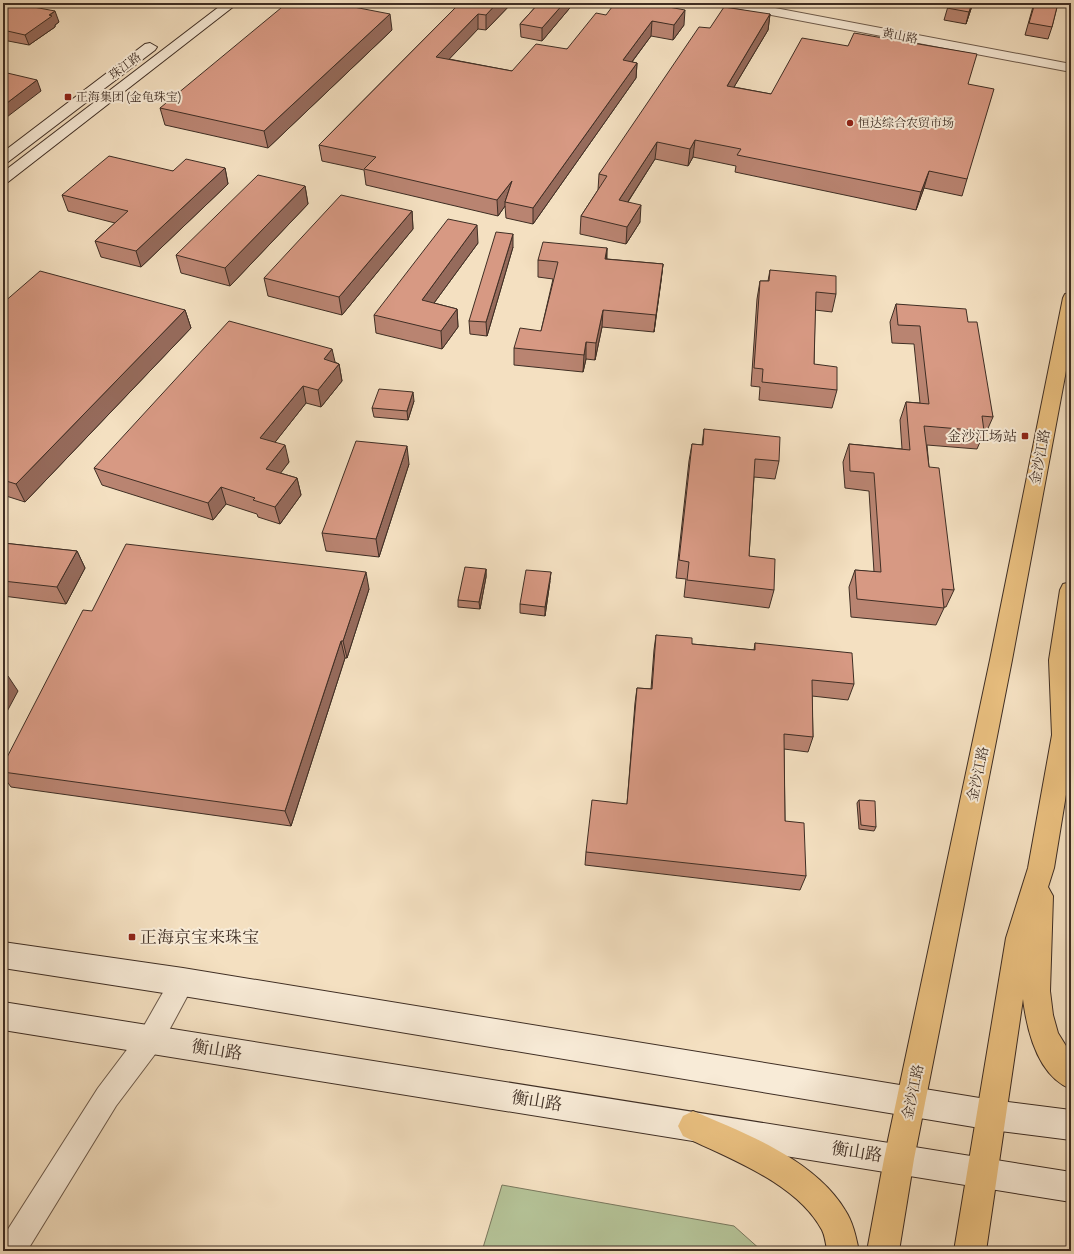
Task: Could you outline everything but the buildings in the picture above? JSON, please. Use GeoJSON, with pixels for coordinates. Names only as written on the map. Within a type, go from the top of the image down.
{"type":"FeatureCollection","features":[{"type":"Feature","properties":{"kind":"main road"},"geometry":{"type":"LineString","coordinates":[[3,179],[232,3]]}},
{"type":"Feature","properties":{"kind":"main road","name":"黄山路"},"geometry":{"type":"LineString","coordinates":[[729,3],[1071,68]]}},
{"type":"Feature","properties":{"kind":"main road","name":"珠江路"},"geometry":{"type":"LineString","coordinates":[[3,158],[158,41]]}},
{"type":"Feature","properties":{"kind":"main road","name":"金沙江路"},"geometry":{"type":"LineString","coordinates":[[883,1251],[899,1159],[1000,667],[1071,298]]}},
{"type":"Feature","properties":{"kind":"main road"},"geometry":{"type":"LineString","coordinates":[[1071,590],[1060,660],[1064,735],[1041,868],[1036,986],[1038,1012],[1044,1035],[1054,1056],[1071,1074]]}},
{"type":"Feature","properties":{"kind":"main road"},"geometry":{"type":"LineString","coordinates":[[970,1251],[984,1174],[1018,938],[1041,868]]}},
{"type":"Feature","properties":{"kind":"main road"},"geometry":{"type":"LineString","coordinates":[[3,955],[183,982],[992,1115],[1071,1126]]}},
{"type":"Feature","properties":{"kind":"main road","name":"衡山路"},"geometry":{"type":"LineString","coordinates":[[3,1016],[1071,1187]]}},
{"type":"Feature","properties":{"kind":"main road"},"geometry":{"type":"LineString","coordinates":[[693,1126],[788,1173],[805,1185],[820,1200],[836,1223],[843,1251]]}},
{"type":"Feature","properties":{"kind":"street"},"geometry":{"type":"LineString","coordinates":[[11,1251],[108,1097],[150,1040],[183,982]]}},
{"type":"Feature","properties":{"kind":"green space"},"geometry":{"type":"Polygon","coordinates":[[[502,1185],[734,1226],[762,1251],[482,1251],[502,1185]]]}},
{"type":"Feature","properties":{"kind":"place","name":"正海集团 (金龟珠宝)"},"geometry":{"type":"Point","coordinates":[68,97]}},
{"type":"Feature","properties":{"kind":"place","name":"恒达综合农贸市场"},"geometry":{"type":"Point","coordinates":[850,123]}},
{"type":"Feature","properties":{"kind":"place","name":"金沙江场站"},"geometry":{"type":"Point","coordinates":[1025,436]}},
{"type":"Feature","properties":{"kind":"place","name":"正海京宝来珠宝"},"geometry":{"type":"Point","coordinates":[132,937]}}]}
